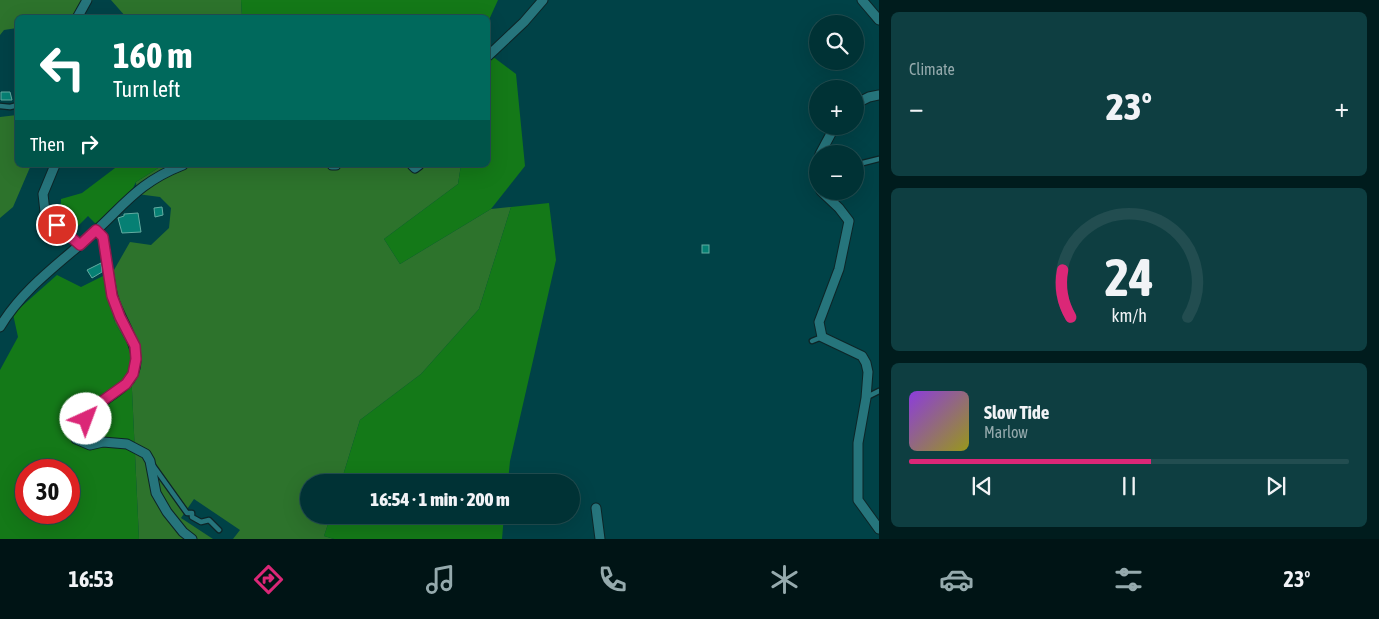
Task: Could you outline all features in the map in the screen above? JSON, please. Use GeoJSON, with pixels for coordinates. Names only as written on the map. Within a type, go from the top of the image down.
{"type":"FeatureCollection","features":[{"type":"Feature","properties":{"kind":"street"},"geometry":{"type":"LineString","coordinates":[[79,15],[87,0]]}},
{"type":"Feature","properties":{"kind":"street"},"geometry":{"type":"LineString","coordinates":[[490,54],[524,22],[542,0]]}},
{"type":"Feature","properties":{"kind":"street"},"geometry":{"type":"LineString","coordinates":[[862,0],[879,20]]}},
{"type":"Feature","properties":{"kind":"street"},"geometry":{"type":"LineString","coordinates":[[864,100],[879,95]]}},
{"type":"Feature","properties":{"kind":"street"},"geometry":{"type":"LineString","coordinates":[[54,167],[43,194],[45,212],[80,245]]}},
{"type":"Feature","properties":{"kind":"street"},"geometry":{"type":"LineString","coordinates":[[0,327],[22,296],[80,245],[135,191],[159,174],[178,167]]}},
{"type":"Feature","properties":{"kind":"street"},"geometry":{"type":"LineString","coordinates":[[831,200],[849,221],[839,269],[819,322],[822,338],[862,356],[868,372],[866,398],[858,443],[858,500],[879,529]]}},
{"type":"Feature","properties":{"kind":"street"},"geometry":{"type":"LineString","coordinates":[[96,230],[103,237],[112,296],[120,317],[135,346],[136,359],[133,374],[126,384],[94,407],[77,431],[76,439],[90,445],[104,442],[127,444],[146,454],[150,461],[156,493],[183,532],[192,539]]}},
{"type":"Feature","properties":{"kind":"street"},"geometry":{"type":"LineString","coordinates":[[596,508],[600,539]]}},
{"type":"Feature","properties":{"kind":"lane"},"geometry":{"type":"LineString","coordinates":[[0,106],[10,107],[15,105]]}},
{"type":"Feature","properties":{"kind":"lane"},"geometry":{"type":"LineString","coordinates":[[864,162],[879,158]]}},
{"type":"Feature","properties":{"kind":"lane"},"geometry":{"type":"LineString","coordinates":[[812,341],[822,338]]}},
{"type":"Feature","properties":{"kind":"lane"},"geometry":{"type":"LineString","coordinates":[[866,398],[879,391]]}},
{"type":"Feature","properties":{"kind":"lane"},"geometry":{"type":"LineString","coordinates":[[150,461],[164,478],[187,513],[192,513],[192,517],[201,522],[209,520],[218,530]]}},
{"type":"Feature","properties":{"kind":"green space"},"geometry":{"type":"Polygon","coordinates":[[[0,0],[93,0],[76,15],[15,15],[15,28],[4,30],[0,35],[0,0]]]}},
{"type":"Feature","properties":{"kind":"green space"},"geometry":{"type":"Polygon","coordinates":[[[111,0],[241,0],[242,15],[124,15],[111,0]]]}},
{"type":"Feature","properties":{"kind":"green space"},"geometry":{"type":"Polygon","coordinates":[[[241,0],[498,0],[490,18],[490,15],[242,15],[241,0]]]}},
{"type":"Feature","properties":{"kind":"green space"},"geometry":{"type":"Polygon","coordinates":[[[490,54],[516,74],[525,166],[491,209],[400,264],[384,239],[458,184],[461,167],[490,167],[490,54]]]}},
{"type":"Feature","properties":{"kind":"green space"},"geometry":{"type":"Polygon","coordinates":[[[15,115],[15,167],[30,167],[13,207],[0,218],[0,117],[15,115]]]}},
{"type":"Feature","properties":{"kind":"green space"},"geometry":{"type":"Polygon","coordinates":[[[116,167],[160,167],[136,182],[133,188],[97,225],[88,216],[71,233],[60,220],[61,199],[82,193],[116,167]]]}},
{"type":"Feature","properties":{"kind":"green space"},"geometry":{"type":"Polygon","coordinates":[[[160,167],[461,167],[458,184],[384,239],[400,264],[491,209],[511,207],[479,309],[421,374],[360,420],[343,474],[300,474],[300,524],[328,524],[324,536],[334,539],[233,539],[240,530],[194,499],[181,518],[213,539],[139,539],[130,348],[115,323],[103,276],[114,270],[130,242],[151,245],[169,228],[171,208],[160,197],[137,194],[136,182],[160,167]]]}},
{"type":"Feature","properties":{"kind":"green space"},"geometry":{"type":"Polygon","coordinates":[[[549,203],[556,260],[510,461],[509,474],[343,474],[360,420],[421,374],[479,309],[511,207],[549,203]]]}},
{"type":"Feature","properties":{"kind":"green space"},"geometry":{"type":"Polygon","coordinates":[[[57,275],[81,287],[103,276],[115,323],[130,348],[139,539],[0,539],[0,370],[18,337],[13,314],[57,275]]]}},
{"type":"Feature","properties":{"kind":"green space"},"geometry":{"type":"Polygon","coordinates":[[[328,524],[503,524],[502,539],[334,539],[324,536],[328,524]]]}},
{"type":"Feature","properties":{"kind":"building"},"geometry":{"type":"Polygon","coordinates":[[[1,92],[10,92],[12,100],[1,100],[1,92]]]}},
{"type":"Feature","properties":{"kind":"building"},"geometry":{"type":"Polygon","coordinates":[[[162,207],[163,215],[155,217],[154,208],[162,207]]]}},
{"type":"Feature","properties":{"kind":"building"},"geometry":{"type":"Polygon","coordinates":[[[138,213],[141,232],[122,233],[118,218],[124,216],[124,214],[138,213]]]}},
{"type":"Feature","properties":{"kind":"building"},"geometry":{"type":"Polygon","coordinates":[[[702,245],[709,245],[709,253],[702,253],[702,245]]]}},
{"type":"Feature","properties":{"kind":"building"},"geometry":{"type":"Polygon","coordinates":[[[101,263],[102,272],[92,278],[87,270],[101,263]]]}},
{"type":"Feature","properties":{"kind":"route"},"geometry":{"type":"LineString","coordinates":[[57,225],[80,245],[96,230],[103,237],[112,296],[120,317],[135,346],[136,359],[133,374],[126,384],[94,407],[86,419]]}}]}
